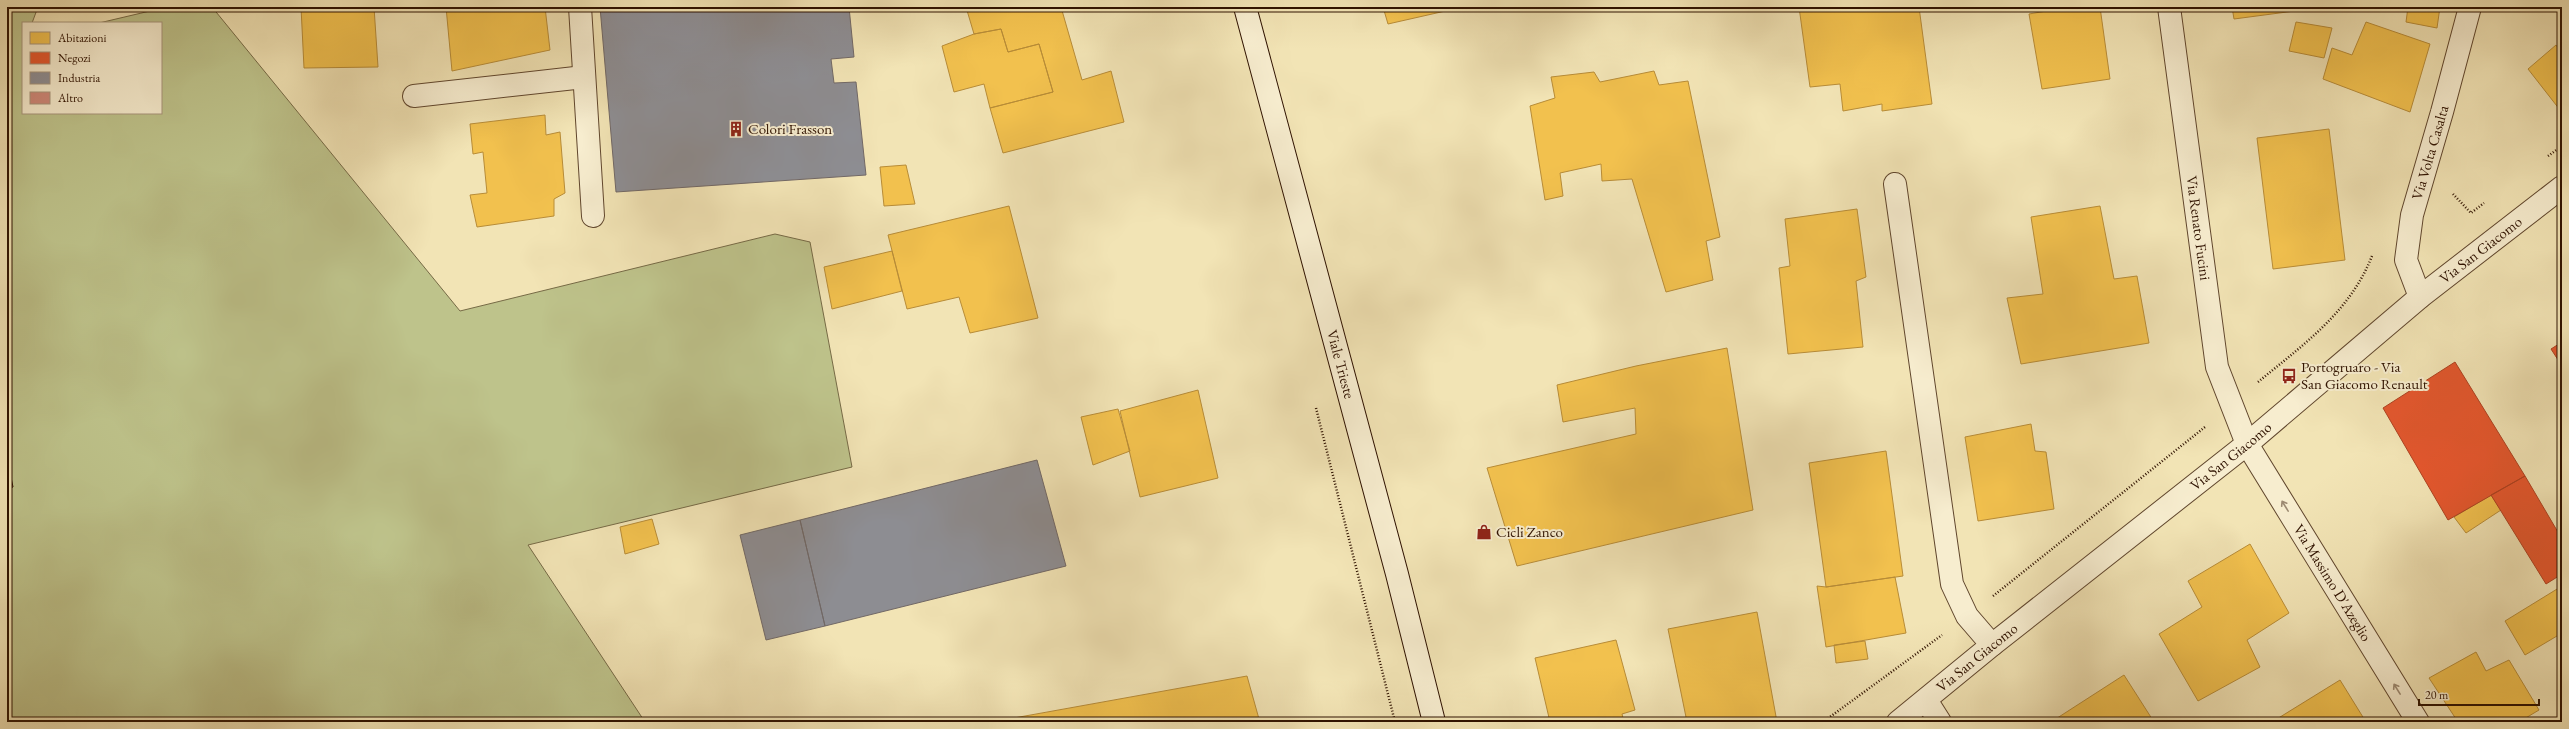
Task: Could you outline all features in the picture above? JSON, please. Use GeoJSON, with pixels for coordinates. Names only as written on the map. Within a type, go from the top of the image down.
{"type":"FeatureCollection","features":[{"type":"Feature","properties":{"kind":"street"},"geometry":{"type":"LineString","coordinates":[[580,7],[593,216]]}},
{"type":"Feature","properties":{"kind":"street","name":"Viale Trieste"},"geometry":{"type":"LineString","coordinates":[[1245,7],[1397,574],[1434,722]]}},
{"type":"Feature","properties":{"kind":"street","name":"Via Renato Fucini"},"geometry":{"type":"LineString","coordinates":[[2169,7],[2217,367],[2247,444]]}},
{"type":"Feature","properties":{"kind":"street","name":"Via Volta Casalta"},"geometry":{"type":"LineString","coordinates":[[2420,297],[2406,260],[2412,215],[2438,127],[2470,7]]}},
{"type":"Feature","properties":{"kind":"street"},"geometry":{"type":"LineString","coordinates":[[414,96],[584,77]]}},
{"type":"Feature","properties":{"kind":"street"},"geometry":{"type":"LineString","coordinates":[[1895,184],[1952,584],[1967,616],[1992,645]]}},
{"type":"Feature","properties":{"kind":"street","name":"Via San Giacomo"},"geometry":{"type":"LineString","coordinates":[[1898,722],[1992,645],[2247,444],[2420,297],[2562,187]]}},
{"type":"Feature","properties":{"kind":"street","name":"Via Massimo D'Azeglio"},"geometry":{"type":"LineString","coordinates":[[2247,444],[2418,722]]}},
{"type":"Feature","properties":{"kind":"street"},"geometry":{"type":"LineString","coordinates":[[1926,700],[1940,722]]}},
{"type":"Feature","properties":{"kind":"green space"},"geometry":{"type":"Polygon","coordinates":[[[7,7],[38,7],[32,22],[22,22],[22,114],[162,114],[162,22],[103,22],[167,7],[212,7],[460,311],[775,234],[810,242],[852,467],[528,545],[645,722],[7,722],[7,7]]]}},
{"type":"Feature","properties":{"kind":"building: Abitazioni"},"geometry":{"type":"Polygon","coordinates":[[[301,7],[374,7],[378,67],[304,68],[301,7]]]}},
{"type":"Feature","properties":{"kind":"building: Abitazioni"},"geometry":{"type":"Polygon","coordinates":[[[446,7],[545,7],[550,50],[452,71],[446,7]]]}},
{"type":"Feature","properties":{"kind":"building: Abitazioni"},"geometry":{"type":"Polygon","coordinates":[[[966,7],[1061,7],[1082,80],[1111,71],[1124,122],[1003,153],[990,108],[1053,92],[1039,44],[1008,52],[1001,29],[974,34],[966,7]]]}},
{"type":"Feature","properties":{"kind":"building: Abitazioni"},"geometry":{"type":"Polygon","coordinates":[[[1383,7],[1463,7],[1388,24],[1383,7]]]}},
{"type":"Feature","properties":{"kind":"building: Abitazioni"},"geometry":{"type":"Polygon","coordinates":[[[1799,7],[1919,7],[1932,104],[1882,111],[1882,104],[1843,111],[1840,84],[1810,87],[1799,7]]]}},
{"type":"Feature","properties":{"kind":"building: Abitazioni"},"geometry":{"type":"Polygon","coordinates":[[[2070,7],[2100,7],[2110,79],[2042,89],[2029,14],[2070,7]]]}},
{"type":"Feature","properties":{"kind":"building: Abitazioni"},"geometry":{"type":"Polygon","coordinates":[[[2232,7],[2302,7],[2302,10],[2234,19],[2232,7]]]}},
{"type":"Feature","properties":{"kind":"building: Abitazioni"},"geometry":{"type":"Polygon","coordinates":[[[2408,7],[2440,7],[2437,28],[2406,22],[2408,7]]]}},
{"type":"Feature","properties":{"kind":"building: Abitazioni"},"geometry":{"type":"Polygon","coordinates":[[[2296,22],[2332,28],[2324,58],[2289,51],[2296,22]]]}},
{"type":"Feature","properties":{"kind":"building: Abitazioni"},"geometry":{"type":"Polygon","coordinates":[[[2366,22],[2430,44],[2410,112],[2323,79],[2332,48],[2352,55],[2366,22]]]}},
{"type":"Feature","properties":{"kind":"building: Abitazioni"},"geometry":{"type":"Polygon","coordinates":[[[1001,29],[1008,52],[1039,44],[1053,92],[990,108],[984,84],[954,92],[942,46],[974,34],[1001,29]]]}},
{"type":"Feature","properties":{"kind":"building: Abitazioni"},"geometry":{"type":"Polygon","coordinates":[[[2556,45],[2560,51],[2562,49],[2562,108],[2560,110],[2528,69],[2556,45]]]}},
{"type":"Feature","properties":{"kind":"building: Abitazioni"},"geometry":{"type":"Polygon","coordinates":[[[1654,71],[1659,85],[1688,81],[1720,237],[1706,241],[1713,280],[1666,292],[1632,179],[1602,181],[1601,164],[1560,173],[1563,196],[1545,200],[1530,106],[1555,98],[1551,77],[1594,72],[1600,82],[1654,71]]]}},
{"type":"Feature","properties":{"kind":"building: Abitazioni"},"geometry":{"type":"Polygon","coordinates":[[[545,115],[546,135],[560,132],[565,193],[554,199],[554,216],[477,227],[470,195],[487,193],[483,152],[473,154],[470,124],[545,115]]]}},
{"type":"Feature","properties":{"kind":"building: Abitazioni"},"geometry":{"type":"Polygon","coordinates":[[[2329,129],[2345,260],[2273,269],[2257,138],[2329,129]]]}},
{"type":"Feature","properties":{"kind":"building: Abitazioni"},"geometry":{"type":"Polygon","coordinates":[[[906,165],[915,204],[884,206],[880,167],[906,165]]]}},
{"type":"Feature","properties":{"kind":"building: Abitazioni"},"geometry":{"type":"Polygon","coordinates":[[[1009,206],[1038,318],[970,333],[959,297],[907,309],[888,235],[1009,206]]]}},
{"type":"Feature","properties":{"kind":"building: Abitazioni"},"geometry":{"type":"Polygon","coordinates":[[[2100,206],[2114,279],[2137,276],[2149,343],[2021,364],[2007,298],[2043,294],[2031,217],[2100,206]]]}},
{"type":"Feature","properties":{"kind":"building: Abitazioni"},"geometry":{"type":"Polygon","coordinates":[[[1857,209],[1866,277],[1856,281],[1863,347],[1788,354],[1779,268],[1790,266],[1785,219],[1857,209]]]}},
{"type":"Feature","properties":{"kind":"building: Abitazioni"},"geometry":{"type":"Polygon","coordinates":[[[892,251],[902,291],[832,309],[824,267],[892,251]]]}},
{"type":"Feature","properties":{"kind":"building: Abitazioni"},"geometry":{"type":"Polygon","coordinates":[[[1727,348],[1753,510],[1517,566],[1487,468],[1636,434],[1635,408],[1563,422],[1557,385],[1636,366],[1727,348]]]}},
{"type":"Feature","properties":{"kind":"building: Abitazioni"},"geometry":{"type":"Polygon","coordinates":[[[1198,390],[1218,478],[1140,497],[1120,411],[1198,390]]]}},
{"type":"Feature","properties":{"kind":"building: Abitazioni"},"geometry":{"type":"Polygon","coordinates":[[[1118,409],[1130,451],[1093,465],[1081,417],[1118,409]]]}},
{"type":"Feature","properties":{"kind":"building: Abitazioni"},"geometry":{"type":"Polygon","coordinates":[[[2031,424],[2035,451],[2046,452],[2054,509],[1978,521],[1965,437],[2031,424]]]}},
{"type":"Feature","properties":{"kind":"building: Abitazioni"},"geometry":{"type":"Polygon","coordinates":[[[1886,451],[1903,576],[1826,587],[1809,463],[1886,451]]]}},
{"type":"Feature","properties":{"kind":"building: Abitazioni"},"geometry":{"type":"Polygon","coordinates":[[[2491,495],[2501,510],[2466,533],[2454,517],[2491,495]]]}},
{"type":"Feature","properties":{"kind":"building: Abitazioni"},"geometry":{"type":"Polygon","coordinates":[[[652,519],[659,544],[625,554],[620,527],[652,519]]]}},
{"type":"Feature","properties":{"kind":"building: Abitazioni"},"geometry":{"type":"Polygon","coordinates":[[[2250,544],[2289,613],[2247,640],[2260,667],[2198,701],[2159,634],[2202,607],[2188,581],[2250,544]]]}},
{"type":"Feature","properties":{"kind":"building: Abitazioni"},"geometry":{"type":"Polygon","coordinates":[[[1895,577],[1906,633],[1826,647],[1817,586],[1826,587],[1895,577]]]}},
{"type":"Feature","properties":{"kind":"building: Abitazioni"},"geometry":{"type":"Polygon","coordinates":[[[2562,586],[2562,633],[2525,655],[2505,621],[2562,586]]]}},
{"type":"Feature","properties":{"kind":"building: Abitazioni"},"geometry":{"type":"Polygon","coordinates":[[[1757,612],[1777,722],[1687,722],[1668,629],[1757,612]]]}},
{"type":"Feature","properties":{"kind":"building: Abitazioni"},"geometry":{"type":"Polygon","coordinates":[[[1616,640],[1635,710],[1622,714],[1624,722],[1550,722],[1535,658],[1616,640]]]}},
{"type":"Feature","properties":{"kind":"building: Abitazioni"},"geometry":{"type":"Polygon","coordinates":[[[1865,641],[1868,659],[1836,663],[1834,645],[1865,641]]]}},
{"type":"Feature","properties":{"kind":"building: Abitazioni"},"geometry":{"type":"Polygon","coordinates":[[[2476,652],[2486,671],[2509,660],[2539,710],[2519,722],[2458,722],[2429,678],[2476,652]]]}},
{"type":"Feature","properties":{"kind":"building: Abitazioni"},"geometry":{"type":"Polygon","coordinates":[[[2124,675],[2154,722],[2051,722],[2124,675]]]}},
{"type":"Feature","properties":{"kind":"building: Abitazioni"},"geometry":{"type":"Polygon","coordinates":[[[1247,676],[1259,719],[1245,722],[1015,722],[1014,718],[1247,676]]]}},
{"type":"Feature","properties":{"kind":"building: Abitazioni"},"geometry":{"type":"Polygon","coordinates":[[[2340,680],[2366,722],[2272,722],[2340,680]]]}},
{"type":"Feature","properties":{"kind":"building: Abitazioni"},"geometry":{"type":"Polygon","coordinates":[[[1014,718],[1015,722],[994,722],[1014,718]]]}},
{"type":"Feature","properties":{"kind":"building: Negozi"},"geometry":{"type":"Polygon","coordinates":[[[2562,342],[2562,366],[2551,349],[2562,342]]]}},
{"type":"Feature","properties":{"kind":"building: Negozi"},"geometry":{"type":"Polygon","coordinates":[[[2455,362],[2525,476],[2448,520],[2383,408],[2455,362]]]}},
{"type":"Feature","properties":{"kind":"building: Negozi"},"geometry":{"type":"Polygon","coordinates":[[[2525,476],[2562,539],[2562,574],[2546,584],[2491,495],[2525,476]]]}},
{"type":"Feature","properties":{"kind":"building: Industria","name":"Colori Frasson"},"geometry":{"type":"Polygon","coordinates":[[[600,7],[849,7],[854,57],[831,59],[834,83],[856,82],[866,175],[616,192],[600,7]]]}},
{"type":"Feature","properties":{"kind":"building: Industria"},"geometry":{"type":"Polygon","coordinates":[[[1037,460],[1066,566],[825,626],[800,520],[1037,460]]]}},
{"type":"Feature","properties":{"kind":"building: Industria"},"geometry":{"type":"Polygon","coordinates":[[[800,520],[825,626],[766,640],[740,535],[800,520]]]}},
{"type":"Feature","properties":{"kind":"building: Altro"},"geometry":{"type":"Polygon","coordinates":[[[8,463],[13,487],[7,489],[7,464],[8,463]]]}},
{"type":"Feature","properties":{"kind":"place","name":"Colori Frasson"},"geometry":{"type":"Point","coordinates":[736,129]}},
{"type":"Feature","properties":{"kind":"place","name":"Portogruaro - Via San Giacomo Renault"},"geometry":{"type":"Point","coordinates":[2289,376]}},
{"type":"Feature","properties":{"kind":"place","name":"Cicli Zanco"},"geometry":{"type":"Point","coordinates":[1484,532]}}]}
